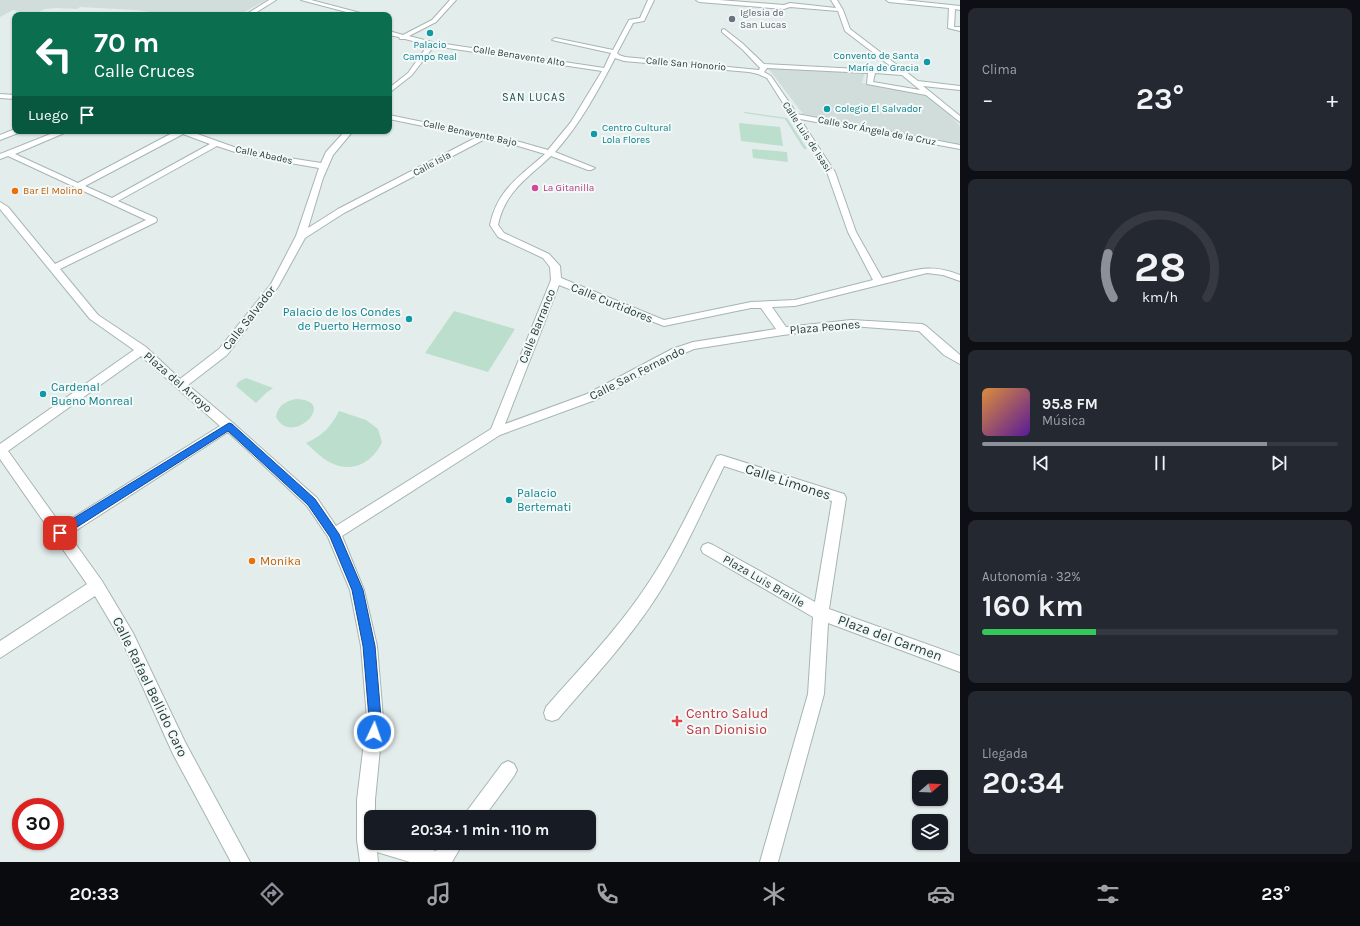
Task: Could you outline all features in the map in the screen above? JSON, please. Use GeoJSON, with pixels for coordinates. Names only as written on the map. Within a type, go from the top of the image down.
{"type":"FeatureCollection","features":[{"type":"Feature","properties":{"kind":"street"},"geometry":{"type":"LineString","coordinates":[[253,12],[273,0]]}},
{"type":"Feature","properties":{"kind":"street"},"geometry":{"type":"LineString","coordinates":[[304,0],[353,12]]}},
{"type":"Feature","properties":{"kind":"street"},"geometry":{"type":"LineString","coordinates":[[402,38],[434,21],[453,0]]}},
{"type":"Feature","properties":{"kind":"street","name":"Calle Barranco"},"geometry":{"type":"LineString","coordinates":[[496,432],[556,280],[555,266],[546,256],[501,235],[494,225],[495,214],[511,187],[550,153],[589,101],[631,21],[642,20],[650,0]]}},
{"type":"Feature","properties":{"kind":"street"},"geometry":{"type":"LineString","coordinates":[[699,0],[784,7],[790,5],[840,10]]}},
{"type":"Feature","properties":{"kind":"street"},"geometry":{"type":"LineString","coordinates":[[834,0],[840,10],[847,30],[904,73],[960,120]]}},
{"type":"Feature","properties":{"kind":"street"},"geometry":{"type":"LineString","coordinates":[[889,0],[960,8]]}},
{"type":"Feature","properties":{"kind":"street"},"geometry":{"type":"LineString","coordinates":[[952,8],[951,28],[960,29]]}},
{"type":"Feature","properties":{"kind":"street","name":"Calle Luis de Isasi"},"geometry":{"type":"LineString","coordinates":[[724,31],[744,46],[769,78],[831,172],[852,232],[879,282]]}},
{"type":"Feature","properties":{"kind":"street","name":"Calle Benavente Alto"},"geometry":{"type":"LineString","coordinates":[[392,34],[402,38],[432,44],[606,70]]}},
{"type":"Feature","properties":{"kind":"street","name":"Calle San Honorio"},"geometry":{"type":"LineString","coordinates":[[555,40],[614,52],[616,56],[624,59],[749,70],[872,71],[904,73]]}},
{"type":"Feature","properties":{"kind":"street"},"geometry":{"type":"LineString","coordinates":[[392,89],[410,74],[432,44]]}},
{"type":"Feature","properties":{"kind":"street"},"geometry":{"type":"LineString","coordinates":[[872,71],[869,83],[928,94]]}},
{"type":"Feature","properties":{"kind":"street"},"geometry":{"type":"LineString","coordinates":[[915,83],[960,88]]}},
{"type":"Feature","properties":{"kind":"street"},"geometry":{"type":"LineString","coordinates":[[0,96],[12,97]]}},
{"type":"Feature","properties":{"kind":"street","name":"Calle Sor Ángela de la Cruz"},"geometry":{"type":"LineString","coordinates":[[794,116],[897,134],[960,147]]}},
{"type":"Feature","properties":{"kind":"street","name":"Calle Benavente Bajo"},"geometry":{"type":"LineString","coordinates":[[392,117],[520,144],[591,168]]}},
{"type":"Feature","properties":{"kind":"street"},"geometry":{"type":"LineString","coordinates":[[0,138],[12,132]]}},
{"type":"Feature","properties":{"kind":"street"},"geometry":{"type":"LineString","coordinates":[[0,157],[58,134]]}},
{"type":"Feature","properties":{"kind":"street"},"geometry":{"type":"LineString","coordinates":[[78,186],[176,134]]}},
{"type":"Feature","properties":{"kind":"street","name":"Calle Abades"},"geometry":{"type":"LineString","coordinates":[[190,134],[244,153],[324,166]]}},
{"type":"Feature","properties":{"kind":"street","name":"Calle Salvador"},"geometry":{"type":"LineString","coordinates":[[180,385],[223,352],[275,285],[301,236],[329,154],[346,134]]}},
{"type":"Feature","properties":{"kind":"street","name":"Calle Isla"},"geometry":{"type":"LineString","coordinates":[[380,191],[483,137]]}},
{"type":"Feature","properties":{"kind":"street"},"geometry":{"type":"LineString","coordinates":[[112,201],[215,144]]}},
{"type":"Feature","properties":{"kind":"street"},"geometry":{"type":"LineString","coordinates":[[9,154],[153,220],[54,268]]}},
{"type":"Feature","properties":{"kind":"street","name":"Calle Salvador"},"geometry":{"type":"LineString","coordinates":[[301,236],[340,211],[380,191]]}},
{"type":"Feature","properties":{"kind":"street","name":"Plaza del Arroyo"},"geometry":{"type":"LineString","coordinates":[[2,208],[94,317],[130,340],[229,426],[312,502],[334,534],[357,590],[369,646],[375,718],[366,800],[367,810]]}},
{"type":"Feature","properties":{"kind":"street"},"geometry":{"type":"LineString","coordinates":[[764,304],[795,304],[927,270],[945,272],[960,278]]}},
{"type":"Feature","properties":{"kind":"street","name":"Calle Curtidores"},"geometry":{"type":"LineString","coordinates":[[556,280],[657,321],[664,322],[751,305],[764,304]]}},
{"type":"Feature","properties":{"kind":"street","name":"Plaza Peones"},"geometry":{"type":"LineString","coordinates":[[764,304],[783,330],[851,322],[922,328],[948,352],[960,360]]}},
{"type":"Feature","properties":{"kind":"street","name":"Calle San Fernando"},"geometry":{"type":"LineString","coordinates":[[496,432],[591,397],[682,350],[693,346],[783,330]]}},
{"type":"Feature","properties":{"kind":"street"},"geometry":{"type":"LineString","coordinates":[[2,455],[142,350]]}},
{"type":"Feature","properties":{"kind":"street"},"geometry":{"type":"LineString","coordinates":[[60,533],[229,426]]}},
{"type":"Feature","properties":{"kind":"street"},"geometry":{"type":"LineString","coordinates":[[334,534],[496,432]]}},
{"type":"Feature","properties":{"kind":"street","name":"Calle Rafael Bellido Caro"},"geometry":{"type":"LineString","coordinates":[[2,455],[97,586],[128,638],[179,748],[241,862]]}},
{"type":"Feature","properties":{"kind":"street","name":"Calle Limones"},"geometry":{"type":"LineString","coordinates":[[552,713],[621,632],[653,589],[683,535],[721,460],[839,498],[821,613],[816,694],[769,862]]}},
{"type":"Feature","properties":{"kind":"street","name":"Plaza Luis Braille"},"geometry":{"type":"LineString","coordinates":[[708,548],[821,613]]}},
{"type":"Feature","properties":{"kind":"street"},"geometry":{"type":"LineString","coordinates":[[0,650],[97,586]]}},
{"type":"Feature","properties":{"kind":"street","name":"Plaza del Carmen"},"geometry":{"type":"LineString","coordinates":[[821,613],[960,664]]}},
{"type":"Feature","properties":{"kind":"street"},"geometry":{"type":"LineString","coordinates":[[478,810],[508,770]]}},
{"type":"Feature","properties":{"kind":"street","name":"Plaza del Arroyo"},"geometry":{"type":"LineString","coordinates":[[369,862],[370,850]]}},
{"type":"Feature","properties":{"kind":"street"},"geometry":{"type":"LineString","coordinates":[[401,850],[442,861],[449,850]]}},
{"type":"Feature","properties":{"kind":"shaded area"},"geometry":{"type":"Polygon","coordinates":[[[0,0],[266,0],[244,12],[151,12],[80,7],[77,9],[45,9],[38,12],[21,12],[13,10],[0,17],[0,0]]]}},
{"type":"Feature","properties":{"kind":"shaded area","name":"Colegio El Salvador"},"geometry":{"type":"Polygon","coordinates":[[[768,68],[865,72],[862,83],[925,94],[949,114],[960,126],[960,145],[803,114],[768,68]]]}},
{"type":"Feature","properties":{"kind":"green space"},"geometry":{"type":"Polygon","coordinates":[[[744,113],[787,118],[807,149],[804,149],[785,119],[744,113]]]}},
{"type":"Feature","properties":{"kind":"green space"},"geometry":{"type":"Polygon","coordinates":[[[739,123],[780,127],[783,146],[741,141],[739,123]]]}},
{"type":"Feature","properties":{"kind":"green space"},"geometry":{"type":"Polygon","coordinates":[[[752,149],[787,152],[788,162],[753,158],[752,149]]]}},
{"type":"Feature","properties":{"kind":"green space"},"geometry":{"type":"Polygon","coordinates":[[[454,311],[515,329],[488,372],[425,353],[454,311]]]}},
{"type":"Feature","properties":{"kind":"green space"},"geometry":{"type":"Polygon","coordinates":[[[246,378],[273,388],[256,403],[236,386],[238,382],[246,378]]]}},
{"type":"Feature","properties":{"kind":"green space"},"geometry":{"type":"Polygon","coordinates":[[[296,399],[308,401],[314,407],[313,413],[308,420],[301,425],[292,427],[283,425],[276,417],[279,409],[286,402],[296,399]]]}},
{"type":"Feature","properties":{"kind":"green space"},"geometry":{"type":"Polygon","coordinates":[[[339,411],[366,420],[378,429],[382,442],[379,448],[369,459],[357,466],[343,467],[336,465],[320,456],[306,443],[326,430],[333,422],[339,411]]]}},
{"type":"Feature","properties":{"kind":"place","name":"Iglesia de San Lucas"},"geometry":{"type":"Point","coordinates":[732,19]}},
{"type":"Feature","properties":{"kind":"place","name":"Palacio Campo Real"},"geometry":{"type":"Point","coordinates":[430,33]}},
{"type":"Feature","properties":{"kind":"place","name":"Convento de Santa María de Gracia"},"geometry":{"type":"Point","coordinates":[927,62]}},
{"type":"Feature","properties":{"kind":"place","name":"Colegio El Salvador"},"geometry":{"type":"Point","coordinates":[827,109]}},
{"type":"Feature","properties":{"kind":"place","name":"Centro Cultural Lola Flores"},"geometry":{"type":"Point","coordinates":[594,134]}},
{"type":"Feature","properties":{"kind":"place","name":"La Gitanilla"},"geometry":{"type":"Point","coordinates":[535,188]}},
{"type":"Feature","properties":{"kind":"place","name":"Bar El Molino"},"geometry":{"type":"Point","coordinates":[15,191]}},
{"type":"Feature","properties":{"kind":"place","name":"Palacio de los Condes de Puerto Hermoso"},"geometry":{"type":"Point","coordinates":[409,319]}},
{"type":"Feature","properties":{"kind":"place","name":"Cardenal Bueno Monreal"},"geometry":{"type":"Point","coordinates":[43,394]}},
{"type":"Feature","properties":{"kind":"place","name":"Palacio Bertemati"},"geometry":{"type":"Point","coordinates":[509,500]}},
{"type":"Feature","properties":{"kind":"place","name":"Monika"},"geometry":{"type":"Point","coordinates":[252,561]}},
{"type":"Feature","properties":{"kind":"place","name":"Centro Salud San Dionisio"},"geometry":{"type":"Point","coordinates":[677,721]}},
{"type":"Feature","properties":{"kind":"district","name":"SAN LUCAS"},"geometry":{"type":"Point","coordinates":[534,97]}},
{"type":"Feature","properties":{"kind":"route"},"geometry":{"type":"LineString","coordinates":[[60,533],[229,426],[312,502],[334,534],[357,590],[369,646],[375,718],[374,732]]}}]}
